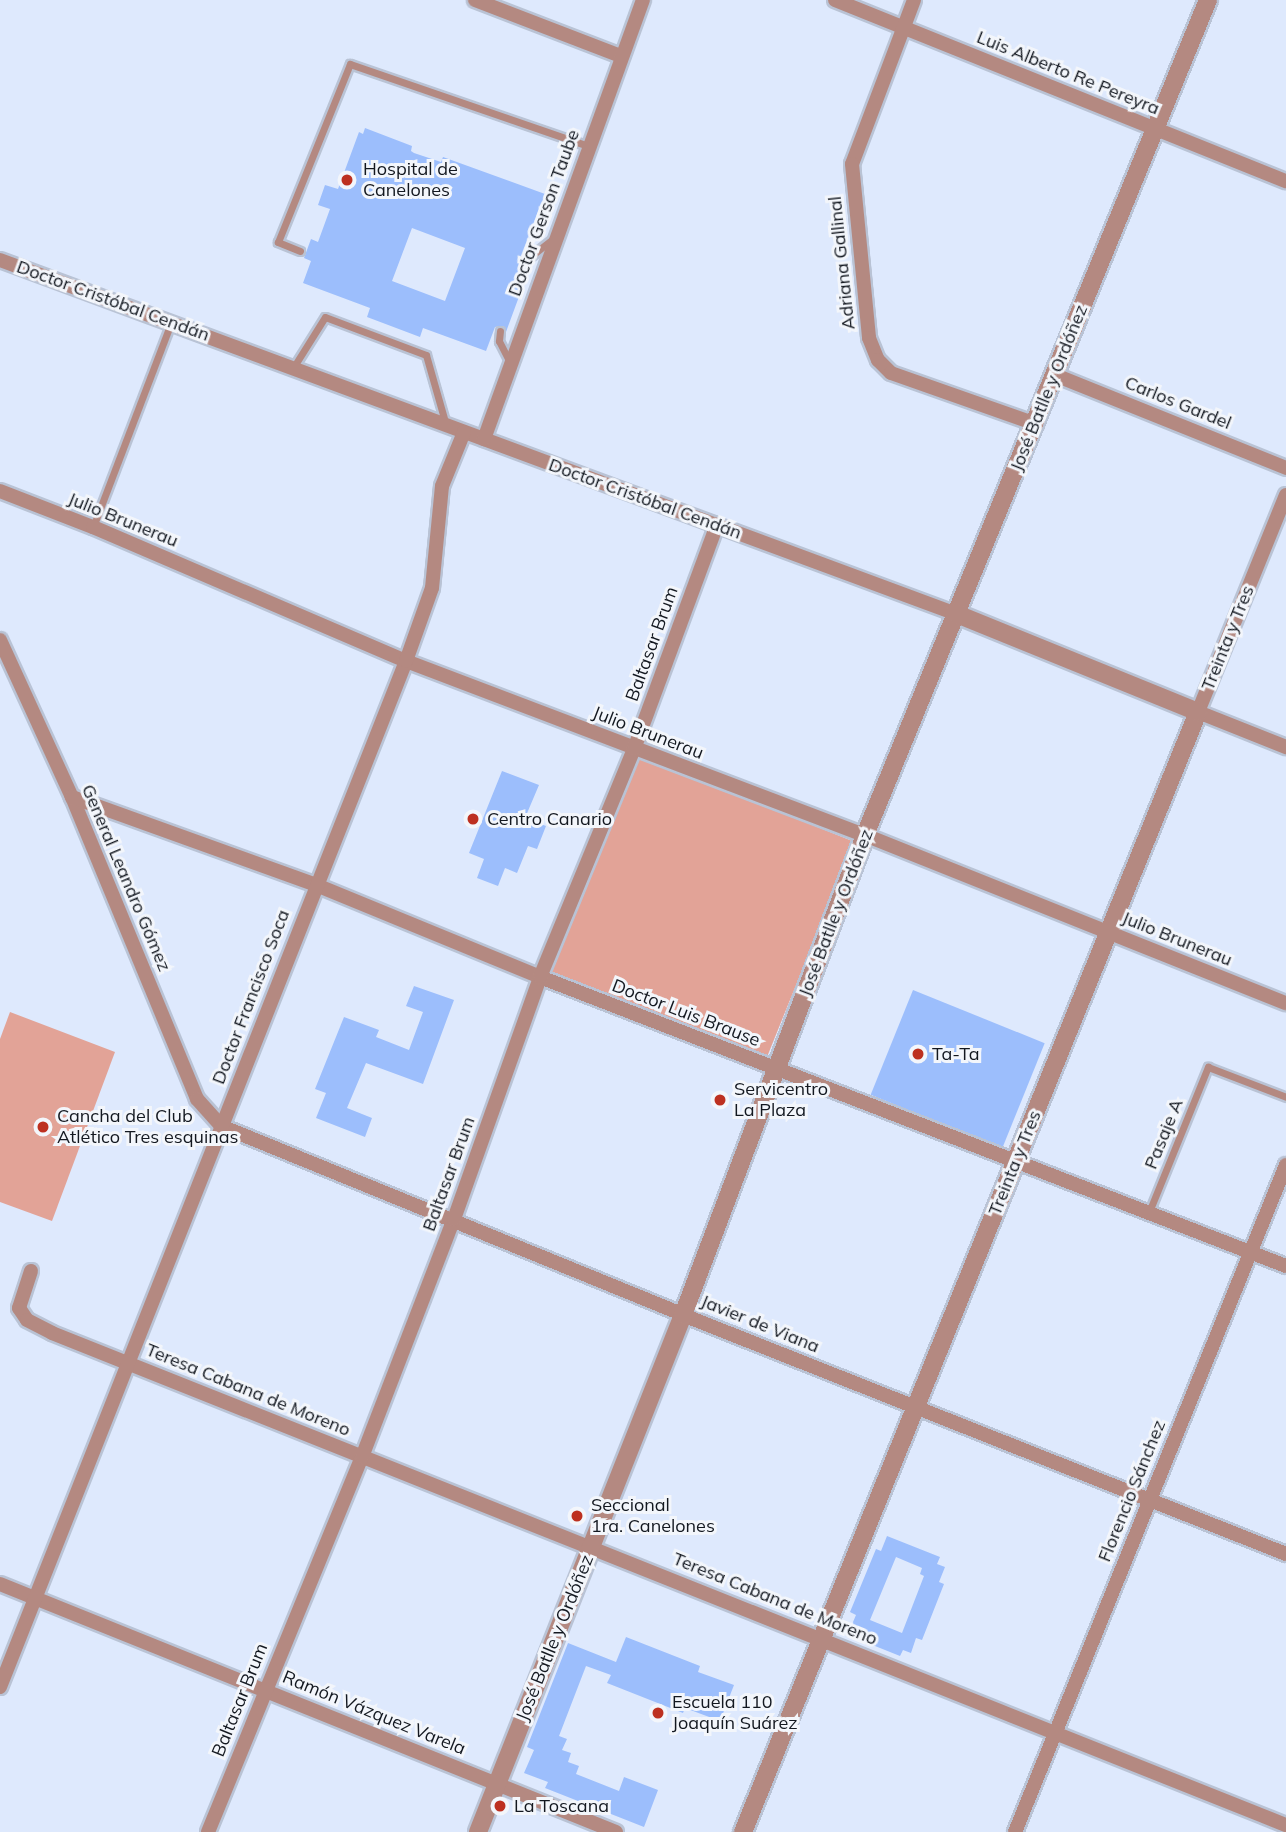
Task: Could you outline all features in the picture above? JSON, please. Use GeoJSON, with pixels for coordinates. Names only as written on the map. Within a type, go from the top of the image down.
{"type":"FeatureCollection","features":[{"type":"Feature","properties":{"kind":"street"},"geometry":{"type":"LineString","coordinates":[[475,0],[621,56]]}},
{"type":"Feature","properties":{"kind":"street","name":"Doctor Gerson Taube"},"geometry":{"type":"LineString","coordinates":[[484,439],[554,238],[643,0]]}},
{"type":"Feature","properties":{"kind":"street","name":"Luis Alberto Re Pereyra"},"geometry":{"type":"LineString","coordinates":[[835,0],[1286,181]]}},
{"type":"Feature","properties":{"kind":"street","name":"Adriana Gallinal"},"geometry":{"type":"LineString","coordinates":[[914,0],[852,164],[869,338],[878,360],[891,373],[1035,424]]}},
{"type":"Feature","properties":{"kind":"street","name":"José Batlle y Ordóñez"},"geometry":{"type":"LineString","coordinates":[[478,1832],[683,1315],[865,835],[954,613],[1157,130],[1208,0]]}},
{"type":"Feature","properties":{"kind":"street","name":"Doctor Cristóbal Cendán"},"geometry":{"type":"LineString","coordinates":[[0,260],[954,613],[1286,747]]}},
{"type":"Feature","properties":{"kind":"street","name":"Carlos Gardel"},"geometry":{"type":"LineString","coordinates":[[1055,375],[1286,468]]}},
{"type":"Feature","properties":{"kind":"street","name":"Doctor Francisco Soca"},"geometry":{"type":"LineString","coordinates":[[0,1687],[126,1362],[406,661],[432,588],[442,486],[464,432]]}},
{"type":"Feature","properties":{"kind":"street","name":"Julio Brunerau"},"geometry":{"type":"LineString","coordinates":[[0,491],[93,527],[406,661],[865,835],[1286,1003]]}},
{"type":"Feature","properties":{"kind":"street","name":"Treinta y Tres"},"geometry":{"type":"LineString","coordinates":[[743,1832],[1286,495]]}},
{"type":"Feature","properties":{"kind":"street","name":"Baltasar Brum"},"geometry":{"type":"LineString","coordinates":[[208,1832],[362,1457],[454,1219],[540,977],[634,749],[717,525]]}},
{"type":"Feature","properties":{"kind":"street","name":"General Leandro Gómez"},"geometry":{"type":"LineString","coordinates":[[0,640],[72,797],[197,1099],[221,1126]]}},
{"type":"Feature","properties":{"kind":"street","name":"Doctor Luis Brause"},"geometry":{"type":"LineString","coordinates":[[72,797],[316,885],[540,977],[1286,1266]]}},
{"type":"Feature","properties":{"kind":"street","name":"Javier de Viana"},"geometry":{"type":"LineString","coordinates":[[221,1126],[454,1219],[683,1315],[1286,1554]]}},
{"type":"Feature","properties":{"kind":"street","name":"Florencio Sánchez"},"geometry":{"type":"LineString","coordinates":[[1015,1832],[1286,1164]]}},
{"type":"Feature","properties":{"kind":"street","name":"Teresa Cabana de Moreno"},"geometry":{"type":"LineString","coordinates":[[31,1270],[19,1308],[27,1320],[362,1457],[1286,1825]]}},
{"type":"Feature","properties":{"kind":"street","name":"Ramón Vázquez Varela"},"geometry":{"type":"LineString","coordinates":[[0,1584],[265,1688],[616,1832]]}},
{"type":"Feature","properties":{"kind":"lane"},"geometry":{"type":"LineString","coordinates":[[300,251],[278,243],[349,64],[588,146]]}},
{"type":"Feature","properties":{"kind":"lane"},"geometry":{"type":"LineString","coordinates":[[526,260],[554,238]]}},
{"type":"Feature","properties":{"kind":"lane"},"geometry":{"type":"LineString","coordinates":[[293,368],[325,317],[401,345],[426,355],[446,425]]}},
{"type":"Feature","properties":{"kind":"lane"},"geometry":{"type":"LineString","coordinates":[[93,527],[171,323]]}},
{"type":"Feature","properties":{"kind":"lane"},"geometry":{"type":"LineString","coordinates":[[500,331],[499,341],[510,364]]}},
{"type":"Feature","properties":{"kind":"lane","name":"Pasaje A"},"geometry":{"type":"LineString","coordinates":[[1149,1212],[1208,1068],[1286,1097]]}},
{"type":"Feature","properties":{"kind":"shaded area"},"geometry":{"type":"Polygon","coordinates":[[[637,754],[854,842],[765,1061],[548,974],[637,754]]]}},
{"type":"Feature","properties":{"kind":"shaded area","name":"Cancha del Club Atlético Tres esquinas"},"geometry":{"type":"Polygon","coordinates":[[[10,1012],[115,1052],[52,1221],[0,1202],[0,1039],[10,1012]]]}},
{"type":"Feature","properties":{"kind":"building"},"geometry":{"type":"Polygon","coordinates":[[[365,128],[412,146],[411,151],[414,153],[441,162],[443,157],[545,194],[520,258],[523,265],[531,264],[506,332],[503,326],[495,327],[486,351],[423,328],[420,337],[367,317],[370,308],[303,283],[311,261],[304,258],[311,239],[318,242],[330,209],[318,205],[325,185],[338,189],[359,132],[363,134],[365,128]],[[412,228],[392,281],[445,301],[465,248],[412,228]]]}},
{"type":"Feature","properties":{"kind":"building"},"geometry":{"type":"Polygon","coordinates":[[[502,771],[539,785],[525,818],[546,826],[537,849],[528,846],[517,873],[505,868],[498,886],[477,878],[484,859],[469,853],[502,771]]]}},
{"type":"Feature","properties":{"kind":"building"},"geometry":{"type":"Polygon","coordinates":[[[414,986],[454,1000],[423,1084],[366,1063],[347,1108],[372,1118],[365,1137],[316,1118],[326,1093],[315,1089],[344,1017],[379,1030],[376,1037],[409,1050],[423,1012],[406,1006],[414,986]]]}},
{"type":"Feature","properties":{"kind":"building"},"geometry":{"type":"Polygon","coordinates":[[[913,990],[1045,1043],[1002,1148],[871,1095],[913,990]]]}},
{"type":"Feature","properties":{"kind":"building"},"geometry":{"type":"Polygon","coordinates":[[[887,1536],[940,1557],[937,1564],[945,1567],[939,1582],[944,1584],[922,1640],[916,1638],[911,1653],[903,1650],[900,1656],[855,1638],[857,1632],[850,1629],[856,1615],[850,1612],[876,1549],[881,1551],[887,1536]],[[896,1557],[870,1620],[902,1633],[924,1576],[920,1574],[922,1568],[896,1557]]]}},
{"type":"Feature","properties":{"kind":"building"},"geometry":{"type":"Polygon","coordinates":[[[626,1637],[700,1666],[698,1672],[734,1685],[720,1721],[685,1708],[683,1713],[607,1683],[611,1675],[586,1666],[559,1736],[567,1739],[562,1750],[571,1753],[568,1762],[579,1766],[576,1774],[619,1791],[624,1777],[658,1790],[644,1827],[545,1788],[548,1782],[524,1773],[534,1750],[527,1747],[568,1643],[616,1662],[626,1637]]]}},
{"type":"Feature","properties":{"kind":"place","name":"Hospital de Canelones"},"geometry":{"type":"Point","coordinates":[347,180]}},
{"type":"Feature","properties":{"kind":"place","name":"Centro Canario"},"geometry":{"type":"Point","coordinates":[473,819]}},
{"type":"Feature","properties":{"kind":"place","name":"Ta-Ta"},"geometry":{"type":"Point","coordinates":[918,1054]}},
{"type":"Feature","properties":{"kind":"place","name":"Servicentro La Plaza"},"geometry":{"type":"Point","coordinates":[720,1100]}},
{"type":"Feature","properties":{"kind":"place","name":"Cancha del Club Atlético Tres esquinas"},"geometry":{"type":"Point","coordinates":[43,1127]}},
{"type":"Feature","properties":{"kind":"place","name":"Seccional 1ra. Canelones"},"geometry":{"type":"Point","coordinates":[577,1516]}},
{"type":"Feature","properties":{"kind":"place","name":"Escuela 110 Joaquín Suárez"},"geometry":{"type":"Point","coordinates":[658,1713]}},
{"type":"Feature","properties":{"kind":"place","name":"La Toscana"},"geometry":{"type":"Point","coordinates":[500,1806]}}]}
